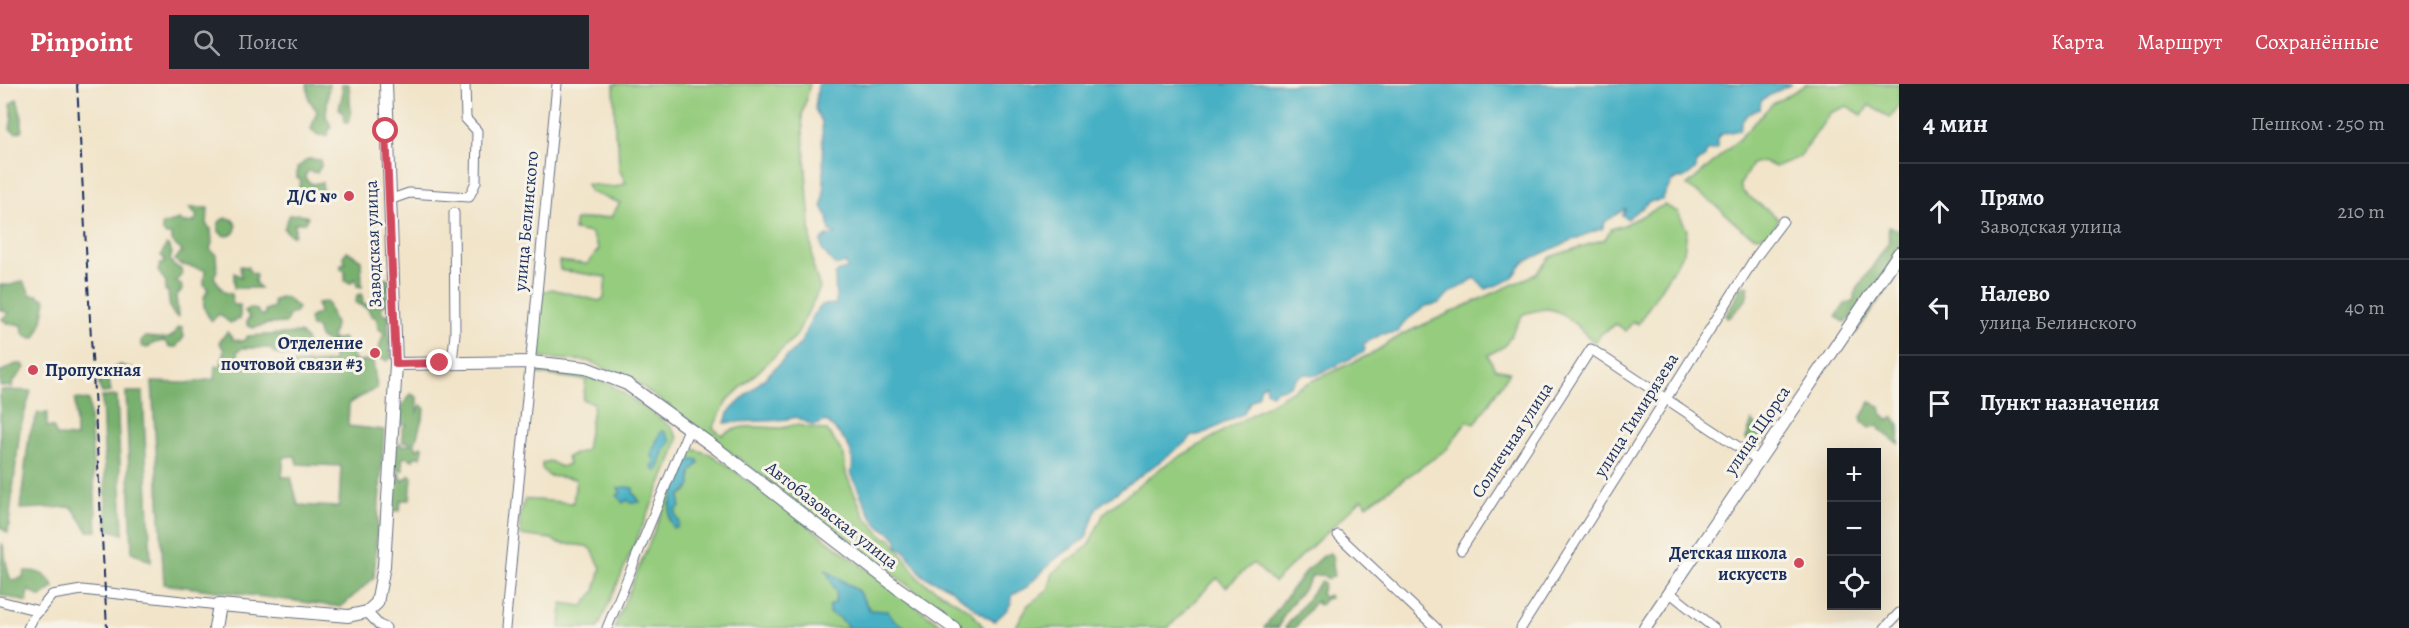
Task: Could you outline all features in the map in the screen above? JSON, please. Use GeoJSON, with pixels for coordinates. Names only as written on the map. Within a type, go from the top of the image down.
{"type":"FeatureCollection","features":[{"type":"Feature","properties":{"kind":"street","name":"Заводская улица"},"geometry":{"type":"LineString","coordinates":[[367,612],[377,603],[384,566],[396,364],[386,84]]}},
{"type":"Feature","properties":{"kind":"street"},"geometry":{"type":"LineString","coordinates":[[389,200],[409,193],[469,197],[476,182],[477,131],[466,119],[465,84]]}},
{"type":"Feature","properties":{"kind":"street","name":"улица Белинского"},"geometry":{"type":"LineString","coordinates":[[505,628],[557,84]]}},
{"type":"Feature","properties":{"kind":"street"},"geometry":{"type":"LineString","coordinates":[[452,362],[455,334],[454,213]]}},
{"type":"Feature","properties":{"kind":"street","name":"улица Тимирязева"},"geometry":{"type":"LineString","coordinates":[[1521,628],[1755,258],[1782,221]]}},
{"type":"Feature","properties":{"kind":"street","name":"улица Щорса"},"geometry":{"type":"LineString","coordinates":[[1645,628],[1899,253]]}},
{"type":"Feature","properties":{"kind":"street","name":"Солнечная улица"},"geometry":{"type":"LineString","coordinates":[[1461,550],[1591,349],[1667,397]]}},
{"type":"Feature","properties":{"kind":"street"},"geometry":{"type":"LineString","coordinates":[[396,364],[531,362],[586,368],[627,384],[689,429],[606,628]]}},
{"type":"Feature","properties":{"kind":"street"},"geometry":{"type":"LineString","coordinates":[[1667,397],[1758,460]]}},
{"type":"Feature","properties":{"kind":"street","name":"Автобазовская улица"},"geometry":{"type":"LineString","coordinates":[[689,429],[899,590],[954,628]]}},
{"type":"Feature","properties":{"kind":"street"},"geometry":{"type":"LineString","coordinates":[[1338,535],[1436,628]]}},
{"type":"Feature","properties":{"kind":"street"},"geometry":{"type":"LineString","coordinates":[[28,628],[52,595],[82,590],[348,616],[367,612],[379,625],[386,628]]}},
{"type":"Feature","properties":{"kind":"street"},"geometry":{"type":"LineString","coordinates":[[1669,592],[1714,628]]}},
{"type":"Feature","properties":{"kind":"street"},"geometry":{"type":"LineString","coordinates":[[0,601],[39,611]]}},
{"type":"Feature","properties":{"kind":"street"},"geometry":{"type":"LineString","coordinates":[[216,628],[219,605]]}},
{"type":"Feature","properties":{"kind":"street"},"geometry":{"type":"LineString","coordinates":[[1885,628],[1899,613]]}},
{"type":"Feature","properties":{"kind":"green space"},"geometry":{"type":"Polygon","coordinates":[[[307,84],[329,84],[326,116],[331,126],[327,136],[318,135],[311,129],[317,111],[309,100],[307,84]]]}},
{"type":"Feature","properties":{"kind":"green space"},"geometry":{"type":"Polygon","coordinates":[[[341,84],[349,84],[351,115],[348,123],[345,123],[344,115],[339,108],[343,92],[341,84]]]}},
{"type":"Feature","properties":{"kind":"green space"},"geometry":{"type":"Polygon","coordinates":[[[614,84],[810,84],[802,116],[813,266],[820,288],[796,336],[727,401],[713,428],[722,435],[738,428],[751,427],[781,428],[795,425],[827,430],[844,455],[846,474],[864,515],[883,537],[891,539],[920,580],[971,611],[984,628],[965,628],[633,380],[588,361],[542,358],[537,345],[537,336],[542,292],[552,289],[599,301],[604,298],[606,277],[560,270],[559,261],[587,264],[599,249],[591,233],[574,230],[575,220],[611,217],[620,203],[590,192],[587,184],[616,187],[626,183],[619,169],[618,142],[615,135],[614,84]]]}},
{"type":"Feature","properties":{"kind":"green space"},"geometry":{"type":"Polygon","coordinates":[[[1807,84],[1899,84],[1899,105],[1890,118],[1869,105],[1862,115],[1847,106],[1830,113],[1800,157],[1775,167],[1763,161],[1752,164],[1740,185],[1743,192],[1779,219],[1771,230],[1763,235],[1755,236],[1739,226],[1711,201],[1687,186],[1738,140],[1772,104],[1807,84]]]}},
{"type":"Feature","properties":{"kind":"green space"},"geometry":{"type":"Polygon","coordinates":[[[17,99],[22,118],[22,131],[16,133],[10,129],[12,116],[10,104],[17,99]]]}},
{"type":"Feature","properties":{"kind":"green space"},"geometry":{"type":"Polygon","coordinates":[[[308,159],[321,160],[317,173],[308,171],[305,176],[307,181],[313,184],[322,182],[323,192],[303,196],[298,191],[301,180],[297,178],[297,168],[308,159]]]}},
{"type":"Feature","properties":{"kind":"green space"},"geometry":{"type":"Polygon","coordinates":[[[1664,205],[1678,212],[1687,230],[1684,252],[1638,324],[1633,321],[1626,331],[1616,324],[1602,333],[1594,342],[1566,317],[1554,310],[1544,309],[1523,314],[1505,346],[1488,355],[1495,369],[1510,372],[1475,424],[1467,421],[1447,449],[1367,505],[1362,499],[1274,582],[1253,563],[1226,587],[1217,578],[1168,628],[1015,628],[1028,605],[1048,590],[1053,573],[1088,546],[1104,513],[1162,467],[1297,388],[1371,354],[1403,334],[1536,274],[1550,257],[1605,239],[1611,229],[1664,205]]]}},
{"type":"Feature","properties":{"kind":"green space"},"geometry":{"type":"Polygon","coordinates":[[[189,208],[208,208],[207,226],[211,229],[212,243],[210,249],[216,255],[217,270],[214,277],[224,292],[232,294],[233,305],[240,305],[240,319],[230,323],[219,314],[212,321],[204,306],[204,298],[208,290],[204,284],[205,270],[179,264],[175,260],[182,251],[172,242],[172,235],[166,235],[162,230],[162,225],[179,220],[183,223],[194,222],[197,216],[189,208]]]}},
{"type":"Feature","properties":{"kind":"green space"},"geometry":{"type":"Polygon","coordinates":[[[301,214],[308,217],[305,223],[295,223],[295,234],[292,236],[284,229],[289,215],[301,214]]]}},
{"type":"Feature","properties":{"kind":"green space"},"geometry":{"type":"Polygon","coordinates":[[[227,218],[233,221],[236,227],[233,233],[227,236],[221,233],[218,227],[221,221],[227,218]]]}},
{"type":"Feature","properties":{"kind":"green space"},"geometry":{"type":"Polygon","coordinates":[[[1888,226],[1899,230],[1899,271],[1856,333],[1850,328],[1854,314],[1845,322],[1836,317],[1845,304],[1854,300],[1854,294],[1889,242],[1888,226]]]}},
{"type":"Feature","properties":{"kind":"green space"},"geometry":{"type":"Polygon","coordinates":[[[166,245],[172,253],[170,260],[174,266],[181,269],[182,274],[176,281],[181,284],[182,290],[176,296],[178,317],[171,309],[168,291],[165,291],[166,282],[158,271],[161,263],[164,264],[164,258],[161,256],[166,245]]]}},
{"type":"Feature","properties":{"kind":"green space"},"geometry":{"type":"Polygon","coordinates":[[[347,251],[361,260],[362,287],[357,286],[355,278],[351,283],[345,281],[345,271],[341,269],[341,264],[346,263],[343,256],[347,251]]]}},
{"type":"Feature","properties":{"kind":"green space"},"geometry":{"type":"Polygon","coordinates":[[[240,266],[248,267],[250,272],[256,274],[255,282],[260,288],[234,288],[234,273],[241,277],[240,266]]]}},
{"type":"Feature","properties":{"kind":"green space"},"geometry":{"type":"Polygon","coordinates":[[[387,278],[389,289],[385,291],[388,297],[386,304],[381,308],[383,314],[388,314],[390,319],[388,322],[389,346],[392,357],[387,361],[380,358],[377,353],[384,333],[378,328],[377,319],[368,309],[356,303],[357,295],[362,294],[363,304],[380,304],[380,284],[387,278]]]}},
{"type":"Feature","properties":{"kind":"green space"},"geometry":{"type":"Polygon","coordinates":[[[23,281],[31,295],[37,295],[46,300],[41,326],[35,338],[30,338],[23,333],[22,325],[7,323],[2,319],[9,313],[0,310],[0,285],[11,285],[23,281]]]}},
{"type":"Feature","properties":{"kind":"green space"},"geometry":{"type":"Polygon","coordinates":[[[1745,285],[1749,286],[1746,300],[1727,318],[1726,315],[1739,292],[1738,289],[1745,285]]]}},
{"type":"Feature","properties":{"kind":"green space"},"geometry":{"type":"Polygon","coordinates":[[[280,297],[287,298],[298,308],[295,313],[289,315],[286,323],[253,328],[247,325],[247,320],[250,318],[245,311],[249,308],[265,315],[265,310],[274,307],[273,301],[280,297]]]}},
{"type":"Feature","properties":{"kind":"green space"},"geometry":{"type":"Polygon","coordinates":[[[327,302],[335,324],[332,340],[343,338],[356,361],[373,361],[377,388],[349,403],[348,426],[384,430],[374,578],[341,607],[164,584],[152,382],[186,383],[214,379],[215,366],[221,366],[224,350],[219,342],[227,332],[234,340],[243,341],[248,336],[300,333],[306,339],[308,345],[291,347],[290,354],[284,355],[276,354],[270,348],[242,348],[237,352],[240,365],[333,362],[333,341],[331,344],[320,338],[317,328],[311,327],[309,318],[319,313],[317,303],[327,302]],[[295,456],[284,457],[282,477],[291,477],[298,505],[339,507],[341,466],[297,464],[295,456]]]}},
{"type":"Feature","properties":{"kind":"green space"},"geometry":{"type":"Polygon","coordinates":[[[182,327],[184,337],[176,347],[170,347],[164,341],[154,343],[147,348],[141,346],[141,341],[145,337],[168,338],[182,327]]]}},
{"type":"Feature","properties":{"kind":"green space"},"geometry":{"type":"Polygon","coordinates":[[[16,364],[23,364],[25,368],[13,382],[12,387],[0,386],[0,372],[16,364]]]}},
{"type":"Feature","properties":{"kind":"green space"},"geometry":{"type":"Polygon","coordinates":[[[120,365],[133,369],[134,375],[115,376],[109,380],[111,392],[102,393],[99,376],[120,365]]]}},
{"type":"Feature","properties":{"kind":"green space"},"geometry":{"type":"Polygon","coordinates":[[[535,369],[584,376],[610,384],[671,427],[678,438],[673,456],[598,628],[560,628],[562,603],[583,606],[595,591],[601,568],[592,550],[586,546],[557,543],[552,539],[520,535],[520,515],[525,499],[573,503],[576,479],[549,476],[542,469],[542,463],[550,461],[561,467],[569,464],[567,457],[586,450],[594,403],[583,400],[586,380],[534,373],[535,369]]]}},
{"type":"Feature","properties":{"kind":"green space"},"geometry":{"type":"Polygon","coordinates":[[[0,390],[31,391],[20,429],[8,533],[0,527],[0,390]]]}},
{"type":"Feature","properties":{"kind":"green space"},"geometry":{"type":"Polygon","coordinates":[[[126,392],[143,392],[151,562],[132,552],[126,392]]]}},
{"type":"Feature","properties":{"kind":"green space"},"geometry":{"type":"Polygon","coordinates":[[[411,394],[417,397],[417,412],[421,405],[425,409],[415,443],[416,449],[421,446],[423,449],[421,457],[415,457],[413,460],[406,457],[402,459],[403,470],[392,469],[395,449],[400,443],[403,446],[411,444],[411,442],[403,442],[402,429],[407,425],[397,424],[399,409],[411,394]]]}},
{"type":"Feature","properties":{"kind":"green space"},"geometry":{"type":"Polygon","coordinates":[[[117,396],[123,534],[107,529],[102,397],[117,396]]]}},
{"type":"Feature","properties":{"kind":"green space"},"geometry":{"type":"Polygon","coordinates":[[[75,399],[89,400],[97,531],[88,531],[72,507],[20,509],[29,436],[38,413],[47,413],[47,427],[53,427],[57,436],[76,437],[75,399]]]}},
{"type":"Feature","properties":{"kind":"green space"},"geometry":{"type":"Polygon","coordinates":[[[1870,402],[1880,406],[1881,413],[1888,421],[1894,417],[1899,425],[1899,444],[1880,430],[1879,425],[1869,428],[1862,422],[1861,417],[1870,402]]]}},
{"type":"Feature","properties":{"kind":"green space"},"geometry":{"type":"Polygon","coordinates":[[[1752,421],[1767,436],[1759,446],[1746,439],[1752,421]]]}},
{"type":"Feature","properties":{"kind":"green space"},"geometry":{"type":"Polygon","coordinates":[[[692,449],[710,454],[731,468],[945,628],[907,628],[870,610],[858,591],[827,571],[837,592],[835,603],[840,618],[849,628],[614,628],[687,452],[692,449]],[[689,461],[670,504],[669,520],[678,527],[676,510],[680,507],[680,496],[689,490],[691,472],[694,468],[689,461]]]}},
{"type":"Feature","properties":{"kind":"green space"},"geometry":{"type":"Polygon","coordinates":[[[395,473],[399,473],[403,481],[410,475],[412,477],[410,500],[401,500],[400,511],[390,510],[395,473]]]}},
{"type":"Feature","properties":{"kind":"green space"},"geometry":{"type":"Polygon","coordinates":[[[2,543],[11,580],[22,578],[25,571],[34,571],[45,576],[54,587],[41,597],[29,590],[27,602],[0,595],[2,543]]]}},
{"type":"Feature","properties":{"kind":"green space"},"geometry":{"type":"Polygon","coordinates":[[[1330,553],[1334,559],[1332,566],[1334,576],[1328,579],[1322,575],[1312,576],[1285,613],[1279,627],[1264,628],[1303,575],[1321,557],[1330,553]]]}},
{"type":"Feature","properties":{"kind":"green space"},"geometry":{"type":"Polygon","coordinates":[[[1321,581],[1324,583],[1321,594],[1325,597],[1329,595],[1330,598],[1325,599],[1320,605],[1317,601],[1314,603],[1295,628],[1285,628],[1321,581]]]}},
{"type":"Feature","properties":{"kind":"water"},"geometry":{"type":"Polygon","coordinates":[[[818,84],[1791,84],[1761,100],[1760,109],[1746,116],[1740,130],[1721,134],[1717,139],[1717,149],[1707,151],[1705,157],[1696,163],[1696,169],[1685,177],[1672,181],[1662,200],[1648,202],[1628,219],[1622,215],[1626,208],[1605,222],[1602,229],[1524,263],[1512,278],[1503,283],[1486,289],[1475,278],[1448,294],[1440,303],[1426,306],[1404,322],[1398,332],[1382,334],[1363,344],[1364,352],[1317,375],[1305,374],[1296,378],[1290,386],[1271,394],[1266,391],[1265,383],[1260,388],[1259,395],[1250,402],[1243,414],[1207,432],[1192,436],[1097,507],[1086,538],[1054,560],[1027,587],[1012,595],[1009,606],[995,621],[986,617],[948,587],[923,576],[904,550],[898,547],[895,537],[877,524],[851,473],[853,465],[850,450],[826,421],[814,426],[796,417],[725,423],[728,413],[800,344],[813,316],[822,305],[836,304],[835,275],[847,269],[846,263],[836,266],[822,250],[821,241],[827,236],[836,234],[830,231],[828,218],[822,206],[824,189],[822,122],[815,109],[818,84]]]}},
{"type":"Feature","properties":{"kind":"water"},"geometry":{"type":"Polygon","coordinates":[[[661,431],[665,432],[671,442],[665,449],[658,470],[655,471],[652,467],[655,459],[651,456],[661,431]]]}},
{"type":"Feature","properties":{"kind":"water"},"geometry":{"type":"Polygon","coordinates":[[[695,459],[699,463],[691,472],[691,486],[680,496],[680,507],[676,510],[678,527],[673,528],[670,520],[671,502],[689,461],[695,459]]]}},
{"type":"Feature","properties":{"kind":"water"},"geometry":{"type":"Polygon","coordinates":[[[618,488],[633,488],[640,502],[631,503],[627,500],[623,503],[617,495],[621,493],[618,488]]]}},
{"type":"Feature","properties":{"kind":"water"},"geometry":{"type":"Polygon","coordinates":[[[826,570],[858,591],[870,610],[888,611],[892,619],[907,628],[849,628],[840,618],[829,613],[829,606],[835,603],[836,592],[826,570]]]}},
{"type":"Feature","properties":{"kind":"railway"},"geometry":{"type":"LineString","coordinates":[[77,84],[107,628]]}},
{"type":"Feature","properties":{"kind":"place","name":"Д/С №"},"geometry":{"type":"Point","coordinates":[349,196]}},
{"type":"Feature","properties":{"kind":"place","name":"Отделение почтовой связи #3"},"geometry":{"type":"Point","coordinates":[375,353]}},
{"type":"Feature","properties":{"kind":"place","name":"Пропускная"},"geometry":{"type":"Point","coordinates":[33,370]}},
{"type":"Feature","properties":{"kind":"place","name":"Детская школа искусств"},"geometry":{"type":"Point","coordinates":[1799,563]}},
{"type":"Feature","properties":{"kind":"route"},"geometry":{"type":"LineString","coordinates":[[386,131],[396,364],[440,363]]}}]}
